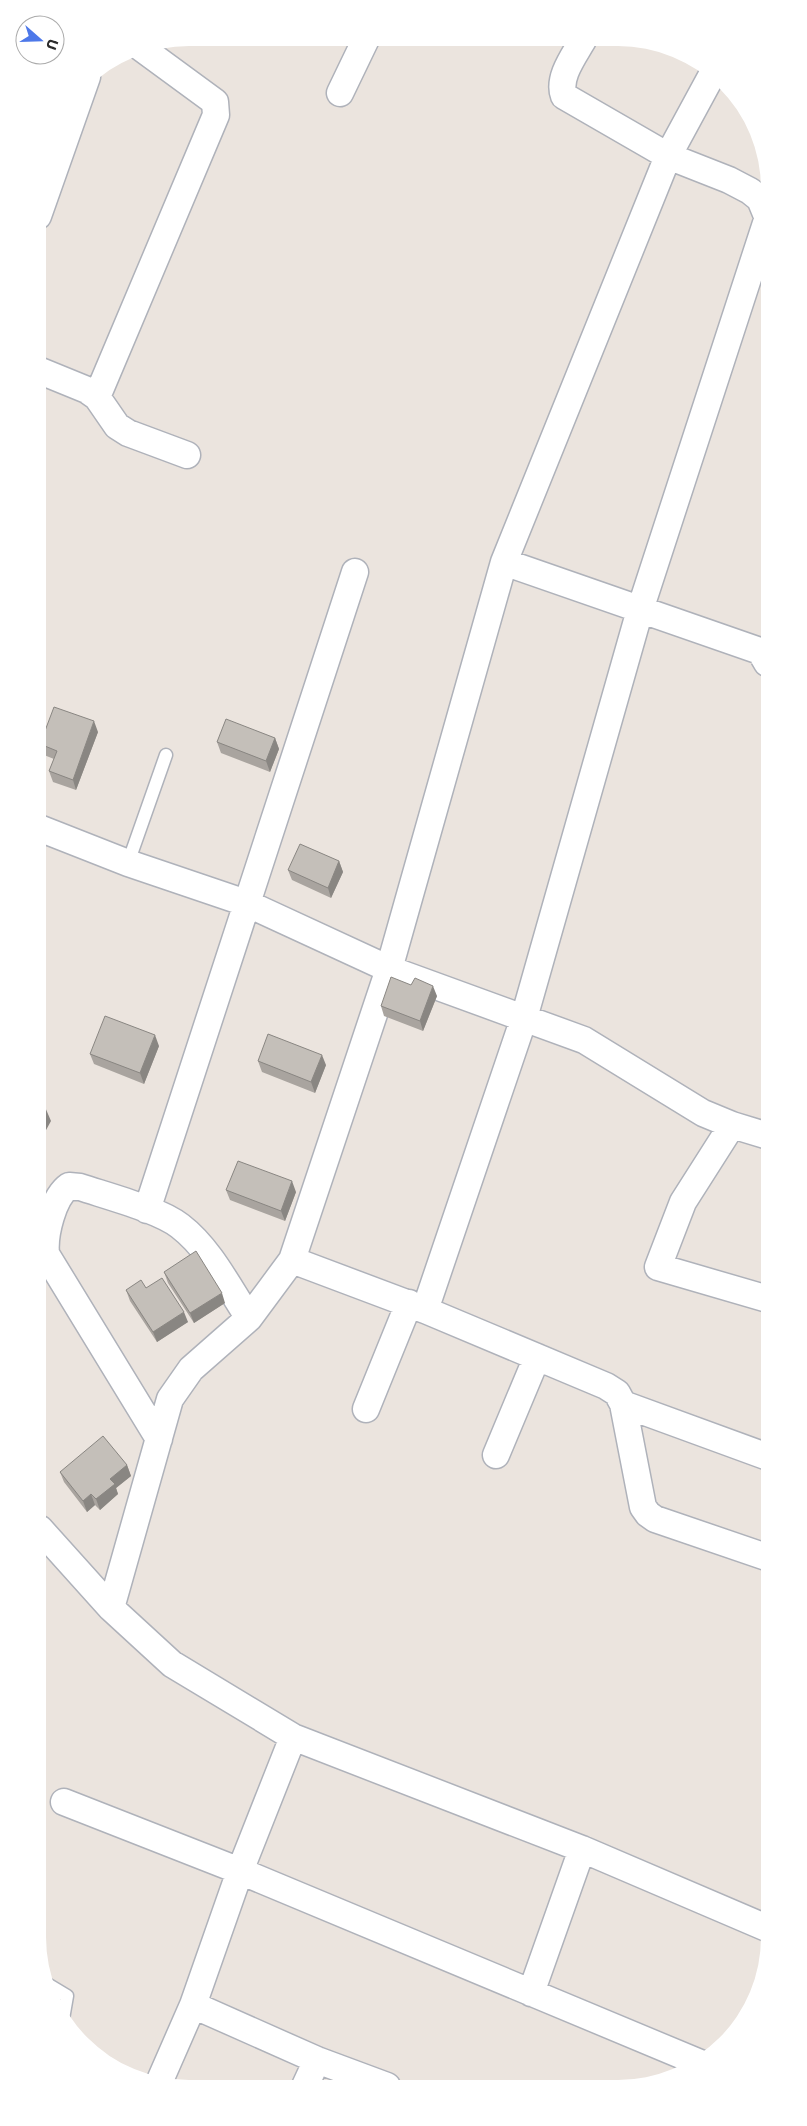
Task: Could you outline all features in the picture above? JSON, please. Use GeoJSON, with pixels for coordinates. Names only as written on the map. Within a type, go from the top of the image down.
{"type":"FeatureCollection","features":[{"type":"Feature","properties":{"kind":"street"},"geometry":{"type":"LineString","coordinates":[[340,93],[363,46]]}},
{"type":"Feature","properties":{"kind":"street"},"geometry":{"type":"LineString","coordinates":[[580,46],[563,79],[561,88],[564,96],[668,156],[729,180],[750,191],[761,201]]}},
{"type":"Feature","properties":{"kind":"street"},"geometry":{"type":"LineString","coordinates":[[97,398],[216,115],[215,102],[148,53]]}},
{"type":"Feature","properties":{"kind":"street"},"geometry":{"type":"LineString","coordinates":[[111,1608],[170,1398],[191,1369],[249,1318],[292,1260],[389,970],[504,562],[668,156],[709,79]]}},
{"type":"Feature","properties":{"kind":"street"},"geometry":{"type":"LineString","coordinates":[[47,190],[80,98]]}},
{"type":"Feature","properties":{"kind":"street"},"geometry":{"type":"LineString","coordinates":[[366,1409],[417,1306],[524,1018],[640,610],[761,239]]}},
{"type":"Feature","properties":{"kind":"street"},"geometry":{"type":"LineString","coordinates":[[47,374],[80,387],[97,398],[117,426],[187,455]]}},
{"type":"Feature","properties":{"kind":"street"},"geometry":{"type":"LineString","coordinates":[[504,562],[640,610],[761,647]]}},
{"type":"Feature","properties":{"kind":"street"},"geometry":{"type":"LineString","coordinates":[[147,1210],[355,572]]}},
{"type":"Feature","properties":{"kind":"street"},"geometry":{"type":"LineString","coordinates":[[47,831],[128,863],[246,904],[389,970],[584,1040],[703,1113],[760,1134]]}},
{"type":"Feature","properties":{"kind":"street"},"geometry":{"type":"LineString","coordinates":[[732,1125],[684,1202],[658,1267],[760,1297]]}},
{"type":"Feature","properties":{"kind":"street"},"geometry":{"type":"LineString","coordinates":[[46,1237],[59,1196],[69,1186],[80,1187],[147,1210],[180,1226],[202,1248],[249,1318]]}},
{"type":"Feature","properties":{"kind":"street"},"geometry":{"type":"LineString","coordinates":[[46,1255],[159,1439]]}},
{"type":"Feature","properties":{"kind":"street"},"geometry":{"type":"LineString","coordinates":[[292,1260],[417,1306],[606,1386],[617,1393],[623,1404],[643,1507],[648,1514],[655,1519],[760,1555]]}},
{"type":"Feature","properties":{"kind":"street"},"geometry":{"type":"LineString","coordinates":[[496,1455],[537,1358]]}},
{"type":"Feature","properties":{"kind":"street"},"geometry":{"type":"LineString","coordinates":[[623,1404],[760,1454]]}},
{"type":"Feature","properties":{"kind":"street"},"geometry":{"type":"LineString","coordinates":[[46,1537],[111,1608],[172,1664],[293,1736],[582,1850],[760,1925]]}},
{"type":"Feature","properties":{"kind":"street"},"geometry":{"type":"LineString","coordinates":[[161,2077],[193,2006],[240,1871],[293,1736]]}},
{"type":"Feature","properties":{"kind":"street"},"geometry":{"type":"LineString","coordinates":[[64,1802],[240,1871],[691,2059]]}},
{"type":"Feature","properties":{"kind":"street"},"geometry":{"type":"LineString","coordinates":[[531,1993],[582,1850]]}},
{"type":"Feature","properties":{"kind":"street"},"geometry":{"type":"LineString","coordinates":[[193,2006],[317,2060],[371,2080]]}},
{"type":"Feature","properties":{"kind":"street"},"geometry":{"type":"LineString","coordinates":[[308,2080],[317,2060]]}},
{"type":"Feature","properties":{"kind":"lane"},"geometry":{"type":"LineString","coordinates":[[128,863],[166,755]]}},
{"type":"Feature","properties":{"kind":"lane"},"geometry":{"type":"LineString","coordinates":[[56,1990],[67,1996],[65,2008]]}},
{"type":"Feature","properties":{"kind":"building"},"geometry":{"type":"Polygon","coordinates":[[[54,707],[94,721],[73,780],[49,771],[57,751],[47,747],[47,726],[54,707]]]}},
{"type":"Feature","properties":{"kind":"building"},"geometry":{"type":"Polygon","coordinates":[[[226,719],[275,738],[266,761],[217,742],[226,719]]]}},
{"type":"Feature","properties":{"kind":"building"},"geometry":{"type":"Polygon","coordinates":[[[300,844],[339,861],[328,888],[288,870],[300,844]]]}},
{"type":"Feature","properties":{"kind":"building"},"geometry":{"type":"Polygon","coordinates":[[[391,977],[411,985],[415,978],[433,986],[420,1021],[381,1006],[391,977]]]}},
{"type":"Feature","properties":{"kind":"building"},"geometry":{"type":"Polygon","coordinates":[[[105,1016],[155,1035],[140,1073],[90,1054],[105,1016]]]}},
{"type":"Feature","properties":{"kind":"building"},"geometry":{"type":"Polygon","coordinates":[[[268,1034],[322,1055],[311,1082],[258,1061],[268,1034]]]}},
{"type":"Feature","properties":{"kind":"building"},"geometry":{"type":"Polygon","coordinates":[[[238,1161],[292,1181],[281,1211],[226,1190],[238,1161]]]}},
{"type":"Feature","properties":{"kind":"building"},"geometry":{"type":"Polygon","coordinates":[[[196,1251],[222,1293],[190,1313],[164,1272],[196,1251]]]}},
{"type":"Feature","properties":{"kind":"building"},"geometry":{"type":"Polygon","coordinates":[[[162,1278],[184,1312],[153,1332],[126,1290],[141,1280],[146,1288],[162,1278]]]}},
{"type":"Feature","properties":{"kind":"building"},"geometry":{"type":"Polygon","coordinates":[[[103,1436],[127,1465],[110,1479],[115,1484],[96,1499],[91,1494],[83,1501],[60,1472],[103,1436]]]}}]}
